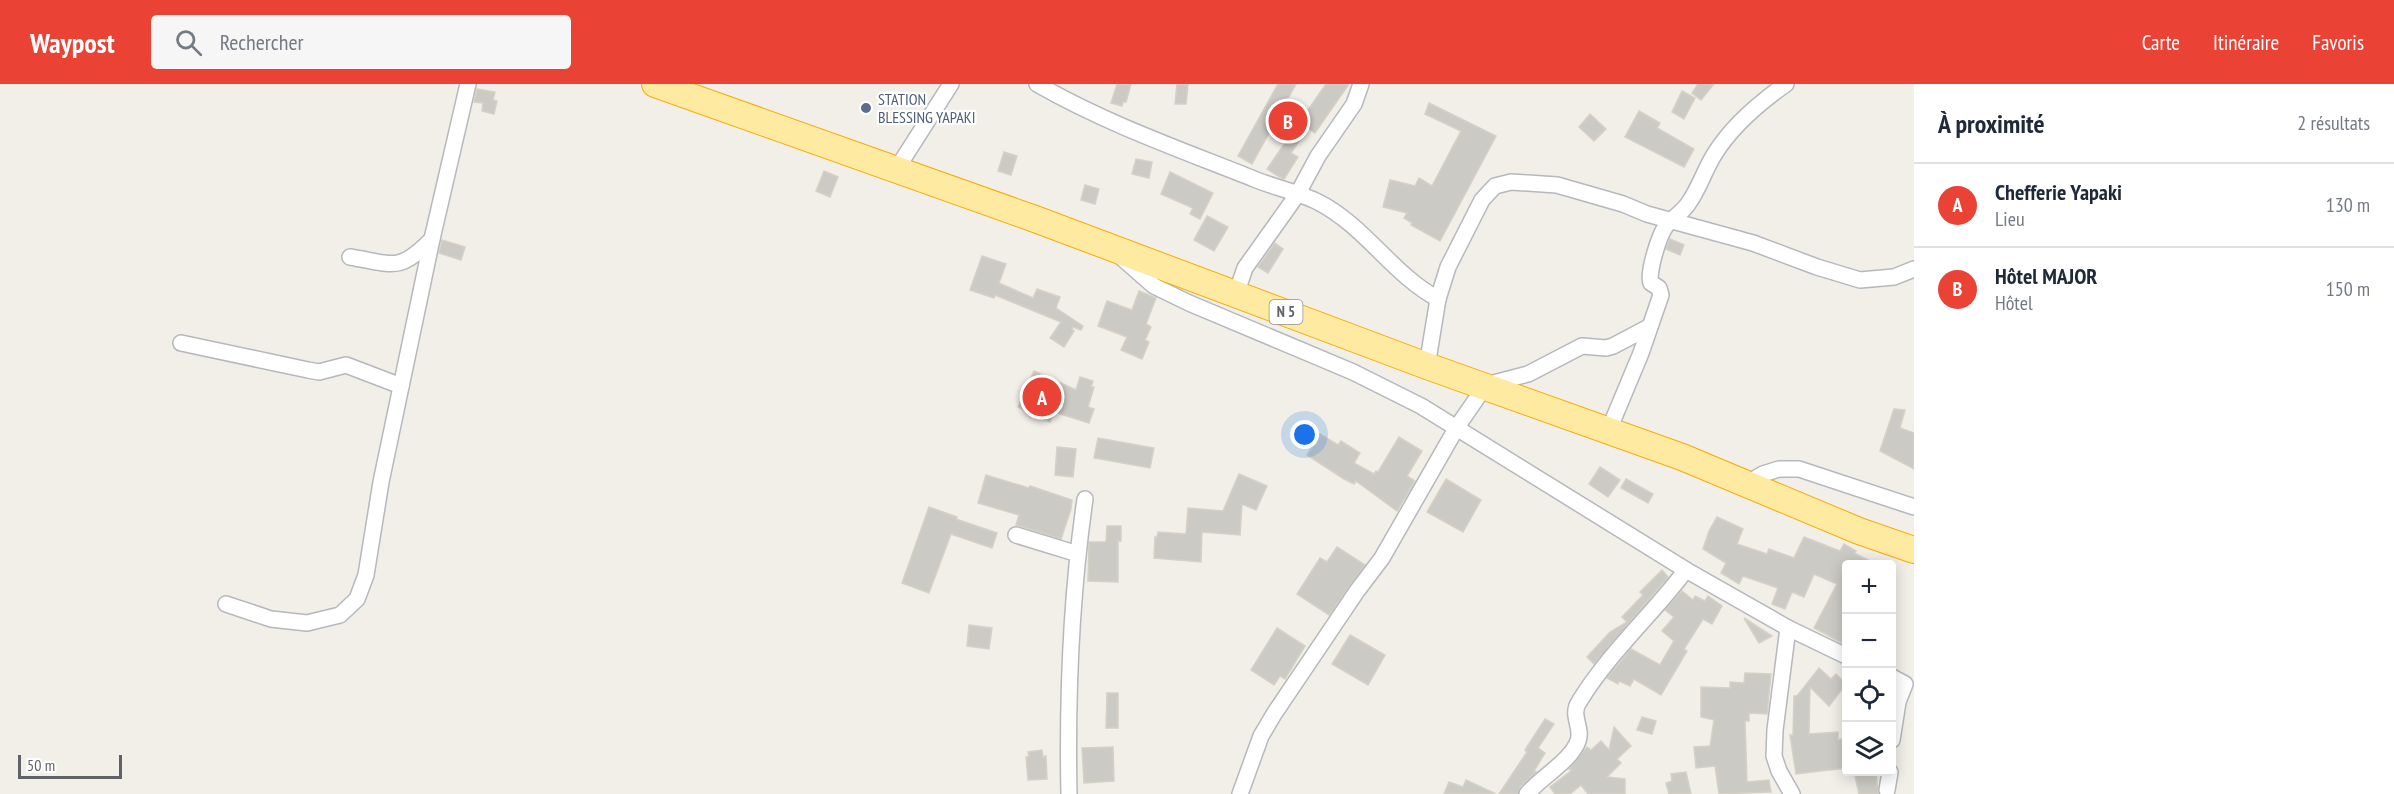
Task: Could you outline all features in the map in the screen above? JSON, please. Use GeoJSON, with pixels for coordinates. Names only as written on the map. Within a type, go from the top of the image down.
{"type":"FeatureCollection","features":[{"type":"Feature","properties":{"kind":"highway","name":"N 5"},"geometry":{"type":"LineString","coordinates":[[655,84],[1112,248],[1427,366],[1486,385],[1608,432],[1682,457],[1859,531],[1914,550]]}},
{"type":"Feature","properties":{"kind":"street"},"geometry":{"type":"LineString","coordinates":[[226,604],[271,619],[307,623],[340,615],[357,599],[366,575],[381,483],[401,386],[468,84]]}},
{"type":"Feature","properties":{"kind":"street"},"geometry":{"type":"LineString","coordinates":[[896,170],[951,84]]}},
{"type":"Feature","properties":{"kind":"street"},"geometry":{"type":"LineString","coordinates":[[1037,84],[1086,112],[1125,129],[1317,201],[1339,215],[1417,286],[1438,299]]}},
{"type":"Feature","properties":{"kind":"street"},"geometry":{"type":"LineString","coordinates":[[1236,294],[1245,268],[1255,251],[1297,195],[1318,156],[1354,104],[1361,84]]}},
{"type":"Feature","properties":{"kind":"street"},"geometry":{"type":"LineString","coordinates":[[1608,432],[1641,353],[1661,291],[1651,283],[1649,275],[1662,233],[1692,198],[1713,155],[1731,133],[1772,94],[1786,84]]}},
{"type":"Feature","properties":{"kind":"street"},"geometry":{"type":"LineString","coordinates":[[1427,366],[1438,299],[1448,267],[1482,200],[1495,186],[1511,182],[1557,185],[1753,243],[1860,280],[1894,277],[1914,269]]}},
{"type":"Feature","properties":{"kind":"street"},"geometry":{"type":"LineString","coordinates":[[350,257],[395,264],[406,262],[432,239]]}},
{"type":"Feature","properties":{"kind":"street"},"geometry":{"type":"LineString","coordinates":[[1112,248],[1154,286],[1199,308],[1353,372],[1421,406],[1686,570],[1788,628],[1842,654]]}},
{"type":"Feature","properties":{"kind":"street"},"geometry":{"type":"LineString","coordinates":[[1240,794],[1261,736],[1274,714],[1356,591],[1382,558],[1457,427],[1486,385],[1528,375],[1582,346],[1606,348],[1613,346],[1649,327]]}},
{"type":"Feature","properties":{"kind":"street"},"geometry":{"type":"LineString","coordinates":[[181,343],[319,372],[346,365],[401,386]]}},
{"type":"Feature","properties":{"kind":"street"},"geometry":{"type":"LineString","coordinates":[[1746,484],[1763,474],[1779,469],[1799,469],[1914,507]]}},
{"type":"Feature","properties":{"kind":"street"},"geometry":{"type":"LineString","coordinates":[[1069,794],[1070,677],[1078,554],[1086,499]]}},
{"type":"Feature","properties":{"kind":"street"},"geometry":{"type":"LineString","coordinates":[[1016,534],[1078,554]]}},
{"type":"Feature","properties":{"kind":"street"},"geometry":{"type":"LineString","coordinates":[[1527,794],[1543,776],[1573,750],[1579,740],[1575,715],[1579,700],[1686,570]]}},
{"type":"Feature","properties":{"kind":"street"},"geometry":{"type":"LineString","coordinates":[[1788,628],[1775,730],[1774,756],[1779,771],[1792,794]]}},
{"type":"Feature","properties":{"kind":"street"},"geometry":{"type":"LineString","coordinates":[[1896,679],[1905,684],[1896,715]]}},
{"type":"Feature","properties":{"kind":"street"},"geometry":{"type":"LineString","coordinates":[[1887,790],[1889,776]]}},
{"type":"Feature","properties":{"kind":"building"},"geometry":{"type":"Polygon","coordinates":[[[1117,84],[1131,84],[1126,102],[1123,102],[1122,106],[1111,103],[1117,84]]]}},
{"type":"Feature","properties":{"kind":"building"},"geometry":{"type":"Polygon","coordinates":[[[1177,84],[1188,84],[1186,104],[1175,104],[1177,84]]]}},
{"type":"Feature","properties":{"kind":"building"},"geometry":{"type":"Polygon","coordinates":[[[1278,84],[1296,84],[1252,164],[1238,156],[1278,84]]]}},
{"type":"Feature","properties":{"kind":"building"},"geometry":{"type":"Polygon","coordinates":[[[1326,84],[1349,84],[1315,133],[1308,128],[1291,153],[1298,157],[1284,179],[1281,178],[1267,169],[1326,84]]]}},
{"type":"Feature","properties":{"kind":"building"},"geometry":{"type":"Polygon","coordinates":[[[1698,84],[1714,84],[1701,100],[1692,93],[1698,84]]]}},
{"type":"Feature","properties":{"kind":"building"},"geometry":{"type":"Polygon","coordinates":[[[477,89],[495,92],[493,100],[497,101],[494,114],[482,111],[483,103],[474,102],[477,89]]]}},
{"type":"Feature","properties":{"kind":"building"},"geometry":{"type":"Polygon","coordinates":[[[1682,91],[1695,98],[1684,119],[1672,112],[1682,91]]]}},
{"type":"Feature","properties":{"kind":"building"},"geometry":{"type":"Polygon","coordinates":[[[1429,103],[1496,136],[1440,241],[1411,225],[1412,223],[1404,218],[1407,213],[1383,207],[1390,180],[1415,186],[1419,178],[1432,186],[1461,131],[1425,114],[1429,103]]]}},
{"type":"Feature","properties":{"kind":"building"},"geometry":{"type":"Polygon","coordinates":[[[1639,111],[1660,123],[1657,128],[1694,149],[1684,167],[1625,137],[1639,111]]]}},
{"type":"Feature","properties":{"kind":"building"},"geometry":{"type":"Polygon","coordinates":[[[1590,114],[1606,129],[1594,141],[1579,127],[1590,114]]]}},
{"type":"Feature","properties":{"kind":"building"},"geometry":{"type":"Polygon","coordinates":[[[1004,152],[1017,156],[1011,175],[998,171],[1004,152]]]}},
{"type":"Feature","properties":{"kind":"building"},"geometry":{"type":"Polygon","coordinates":[[[1136,159],[1152,162],[1149,178],[1132,174],[1136,159]]]}},
{"type":"Feature","properties":{"kind":"building"},"geometry":{"type":"Polygon","coordinates":[[[824,171],[838,177],[830,197],[816,191],[824,171]]]}},
{"type":"Feature","properties":{"kind":"building"},"geometry":{"type":"Polygon","coordinates":[[[1170,172],[1213,193],[1200,219],[1190,214],[1193,208],[1161,194],[1170,172]]]}},
{"type":"Feature","properties":{"kind":"building"},"geometry":{"type":"Polygon","coordinates":[[[1085,185],[1099,189],[1095,204],[1081,200],[1085,185]]]}},
{"type":"Feature","properties":{"kind":"building"},"geometry":{"type":"Polygon","coordinates":[[[1207,216],[1228,227],[1214,251],[1194,240],[1207,216]]]}},
{"type":"Feature","properties":{"kind":"building"},"geometry":{"type":"Polygon","coordinates":[[[1670,239],[1684,245],[1680,255],[1666,249],[1670,239]]]}},
{"type":"Feature","properties":{"kind":"building"},"geometry":{"type":"Polygon","coordinates":[[[442,240],[465,247],[461,260],[439,253],[442,240]]]}},
{"type":"Feature","properties":{"kind":"building"},"geometry":{"type":"Polygon","coordinates":[[[1275,243],[1283,249],[1268,273],[1258,267],[1275,243]]]}},
{"type":"Feature","properties":{"kind":"building"},"geometry":{"type":"Polygon","coordinates":[[[982,256],[1006,264],[999,283],[1033,298],[1037,289],[1060,297],[1056,308],[1083,326],[1081,330],[1073,327],[1074,331],[1064,347],[1050,338],[1061,322],[995,295],[994,298],[970,290],[982,256]]]}},
{"type":"Feature","properties":{"kind":"building"},"geometry":{"type":"Polygon","coordinates":[[[1139,291],[1156,298],[1146,324],[1151,327],[1145,340],[1149,342],[1142,359],[1121,350],[1127,337],[1098,326],[1107,301],[1132,310],[1139,291]]]}},
{"type":"Feature","properties":{"kind":"building"},"geometry":{"type":"Polygon","coordinates":[[[1034,371],[1076,390],[1080,377],[1093,381],[1091,387],[1094,387],[1088,407],[1094,409],[1089,423],[1054,412],[1050,422],[1018,407],[1034,371]]]}},
{"type":"Feature","properties":{"kind":"building"},"geometry":{"type":"Polygon","coordinates":[[[1894,409],[1905,410],[1900,428],[1914,433],[1914,469],[1880,451],[1894,409]]]}},
{"type":"Feature","properties":{"kind":"building"},"geometry":{"type":"Polygon","coordinates":[[[1320,434],[1338,445],[1341,441],[1360,453],[1354,463],[1374,474],[1378,472],[1399,437],[1422,451],[1407,476],[1415,481],[1397,511],[1356,481],[1354,484],[1344,479],[1307,455],[1320,434]]]}},
{"type":"Feature","properties":{"kind":"building"},"geometry":{"type":"Polygon","coordinates":[[[1098,438],[1154,448],[1150,468],[1094,458],[1098,438]]]}},
{"type":"Feature","properties":{"kind":"building"},"geometry":{"type":"Polygon","coordinates":[[[1057,447],[1076,449],[1073,477],[1055,475],[1057,447]]]}},
{"type":"Feature","properties":{"kind":"building"},"geometry":{"type":"Polygon","coordinates":[[[1600,467],[1620,480],[1608,497],[1589,484],[1600,467]]]}},
{"type":"Feature","properties":{"kind":"building"},"geometry":{"type":"Polygon","coordinates":[[[1239,474],[1267,486],[1256,510],[1242,504],[1240,535],[1202,532],[1201,562],[1154,558],[1155,537],[1158,532],[1186,534],[1188,508],[1223,511],[1239,474]]]}},
{"type":"Feature","properties":{"kind":"building"},"geometry":{"type":"Polygon","coordinates":[[[986,475],[1072,500],[1061,539],[1016,525],[1019,515],[978,503],[986,475]]]}},
{"type":"Feature","properties":{"kind":"building"},"geometry":{"type":"Polygon","coordinates":[[[1446,479],[1481,500],[1463,532],[1427,512],[1446,479]]]}},
{"type":"Feature","properties":{"kind":"building"},"geometry":{"type":"Polygon","coordinates":[[[1626,479],[1653,494],[1648,503],[1621,488],[1626,479]]]}},
{"type":"Feature","properties":{"kind":"building"},"geometry":{"type":"Polygon","coordinates":[[[929,507],[997,533],[992,548],[951,534],[929,593],[902,583],[929,507]]]}},
{"type":"Feature","properties":{"kind":"building"},"geometry":{"type":"Polygon","coordinates":[[[1717,517],[1743,529],[1737,544],[1767,554],[1769,549],[1794,558],[1804,537],[1840,551],[1844,544],[1856,551],[1854,553],[1868,560],[1842,560],[1842,643],[1814,628],[1837,584],[1814,574],[1804,597],[1792,592],[1785,609],[1772,604],[1778,588],[1743,576],[1739,584],[1721,573],[1726,563],[1703,549],[1717,517]]]}},
{"type":"Feature","properties":{"kind":"building"},"geometry":{"type":"Polygon","coordinates":[[[1107,526],[1121,526],[1121,541],[1118,541],[1118,582],[1088,581],[1089,542],[1106,542],[1107,526]]]}},
{"type":"Feature","properties":{"kind":"building"},"geometry":{"type":"Polygon","coordinates":[[[1337,547],[1365,565],[1329,615],[1297,594],[1320,558],[1327,562],[1337,547]]]}},
{"type":"Feature","properties":{"kind":"building"},"geometry":{"type":"Polygon","coordinates":[[[1662,570],[1668,577],[1594,664],[1587,657],[1610,632],[1627,622],[1622,617],[1643,595],[1640,592],[1662,570]]]}},
{"type":"Feature","properties":{"kind":"building"},"geometry":{"type":"Polygon","coordinates":[[[1682,591],[1693,600],[1695,596],[1705,601],[1708,596],[1722,606],[1712,624],[1703,619],[1684,649],[1687,651],[1661,695],[1634,679],[1630,686],[1619,681],[1618,684],[1607,678],[1631,649],[1660,665],[1674,641],[1662,631],[1674,617],[1665,610],[1682,591]]]}},
{"type":"Feature","properties":{"kind":"building"},"geometry":{"type":"Polygon","coordinates":[[[1744,618],[1772,636],[1759,643],[1744,618]]]}},
{"type":"Feature","properties":{"kind":"building"},"geometry":{"type":"Polygon","coordinates":[[[969,625],[992,628],[989,649],[967,646],[969,625]]]}},
{"type":"Feature","properties":{"kind":"building"},"geometry":{"type":"Polygon","coordinates":[[[1277,628],[1305,646],[1285,679],[1280,676],[1274,685],[1251,670],[1277,628]]]}},
{"type":"Feature","properties":{"kind":"building"},"geometry":{"type":"Polygon","coordinates":[[[1350,635],[1385,655],[1368,685],[1332,664],[1350,635]]]}},
{"type":"Feature","properties":{"kind":"building"},"geometry":{"type":"Polygon","coordinates":[[[1819,668],[1831,679],[1836,674],[1842,680],[1842,689],[1829,706],[1810,687],[1809,734],[1838,732],[1838,740],[1842,739],[1842,768],[1796,774],[1790,735],[1793,735],[1794,696],[1797,696],[1819,668]]]}},
{"type":"Feature","properties":{"kind":"building"},"geometry":{"type":"Polygon","coordinates":[[[1745,673],[1771,674],[1767,714],[1749,713],[1749,721],[1745,721],[1747,782],[1769,780],[1771,792],[1719,794],[1715,766],[1696,768],[1694,747],[1710,746],[1714,720],[1701,717],[1701,687],[1730,688],[1730,682],[1744,683],[1745,673]]]}},
{"type":"Feature","properties":{"kind":"building"},"geometry":{"type":"Polygon","coordinates":[[[1107,693],[1118,693],[1118,728],[1106,728],[1107,693]]]}},
{"type":"Feature","properties":{"kind":"building"},"geometry":{"type":"Polygon","coordinates":[[[1642,717],[1656,721],[1652,734],[1637,730],[1642,717]]]}},
{"type":"Feature","properties":{"kind":"building"},"geometry":{"type":"Polygon","coordinates":[[[1545,719],[1554,724],[1538,748],[1545,753],[1534,771],[1536,772],[1520,787],[1518,794],[1499,794],[1527,752],[1525,750],[1545,719]]]}},
{"type":"Feature","properties":{"kind":"building"},"geometry":{"type":"Polygon","coordinates":[[[1614,727],[1631,746],[1617,759],[1621,763],[1607,777],[1625,779],[1625,794],[1588,794],[1581,785],[1570,794],[1555,794],[1550,787],[1571,771],[1569,769],[1587,747],[1591,750],[1601,741],[1609,750],[1614,727]]]}},
{"type":"Feature","properties":{"kind":"building"},"geometry":{"type":"Polygon","coordinates":[[[1113,747],[1114,781],[1084,783],[1082,748],[1113,747]]]}},
{"type":"Feature","properties":{"kind":"building"},"geometry":{"type":"Polygon","coordinates":[[[1042,750],[1043,757],[1046,756],[1047,779],[1028,780],[1026,757],[1029,757],[1028,752],[1042,750]]]}},
{"type":"Feature","properties":{"kind":"building"},"geometry":{"type":"Polygon","coordinates":[[[1686,772],[1691,794],[1669,794],[1666,783],[1672,781],[1671,774],[1686,772]]]}},
{"type":"Feature","properties":{"kind":"building"},"geometry":{"type":"Polygon","coordinates":[[[1855,776],[1876,776],[1878,794],[1859,794],[1855,776]]]}},
{"type":"Feature","properties":{"kind":"building"},"geometry":{"type":"Polygon","coordinates":[[[1466,780],[1496,794],[1444,794],[1449,782],[1463,787],[1466,780]]]}},
{"type":"Feature","properties":{"kind":"place","name":"STATION BLESSING YAPAKI"},"geometry":{"type":"Point","coordinates":[866,108]}},
{"type":"Feature","properties":{"kind":"place","name":"Hôtel MAJOR"},"geometry":{"type":"Point","coordinates":[1288,121]}},
{"type":"Feature","properties":{"kind":"place","name":"Chefferie Yapaki"},"geometry":{"type":"Point","coordinates":[1042,397]}}]}
